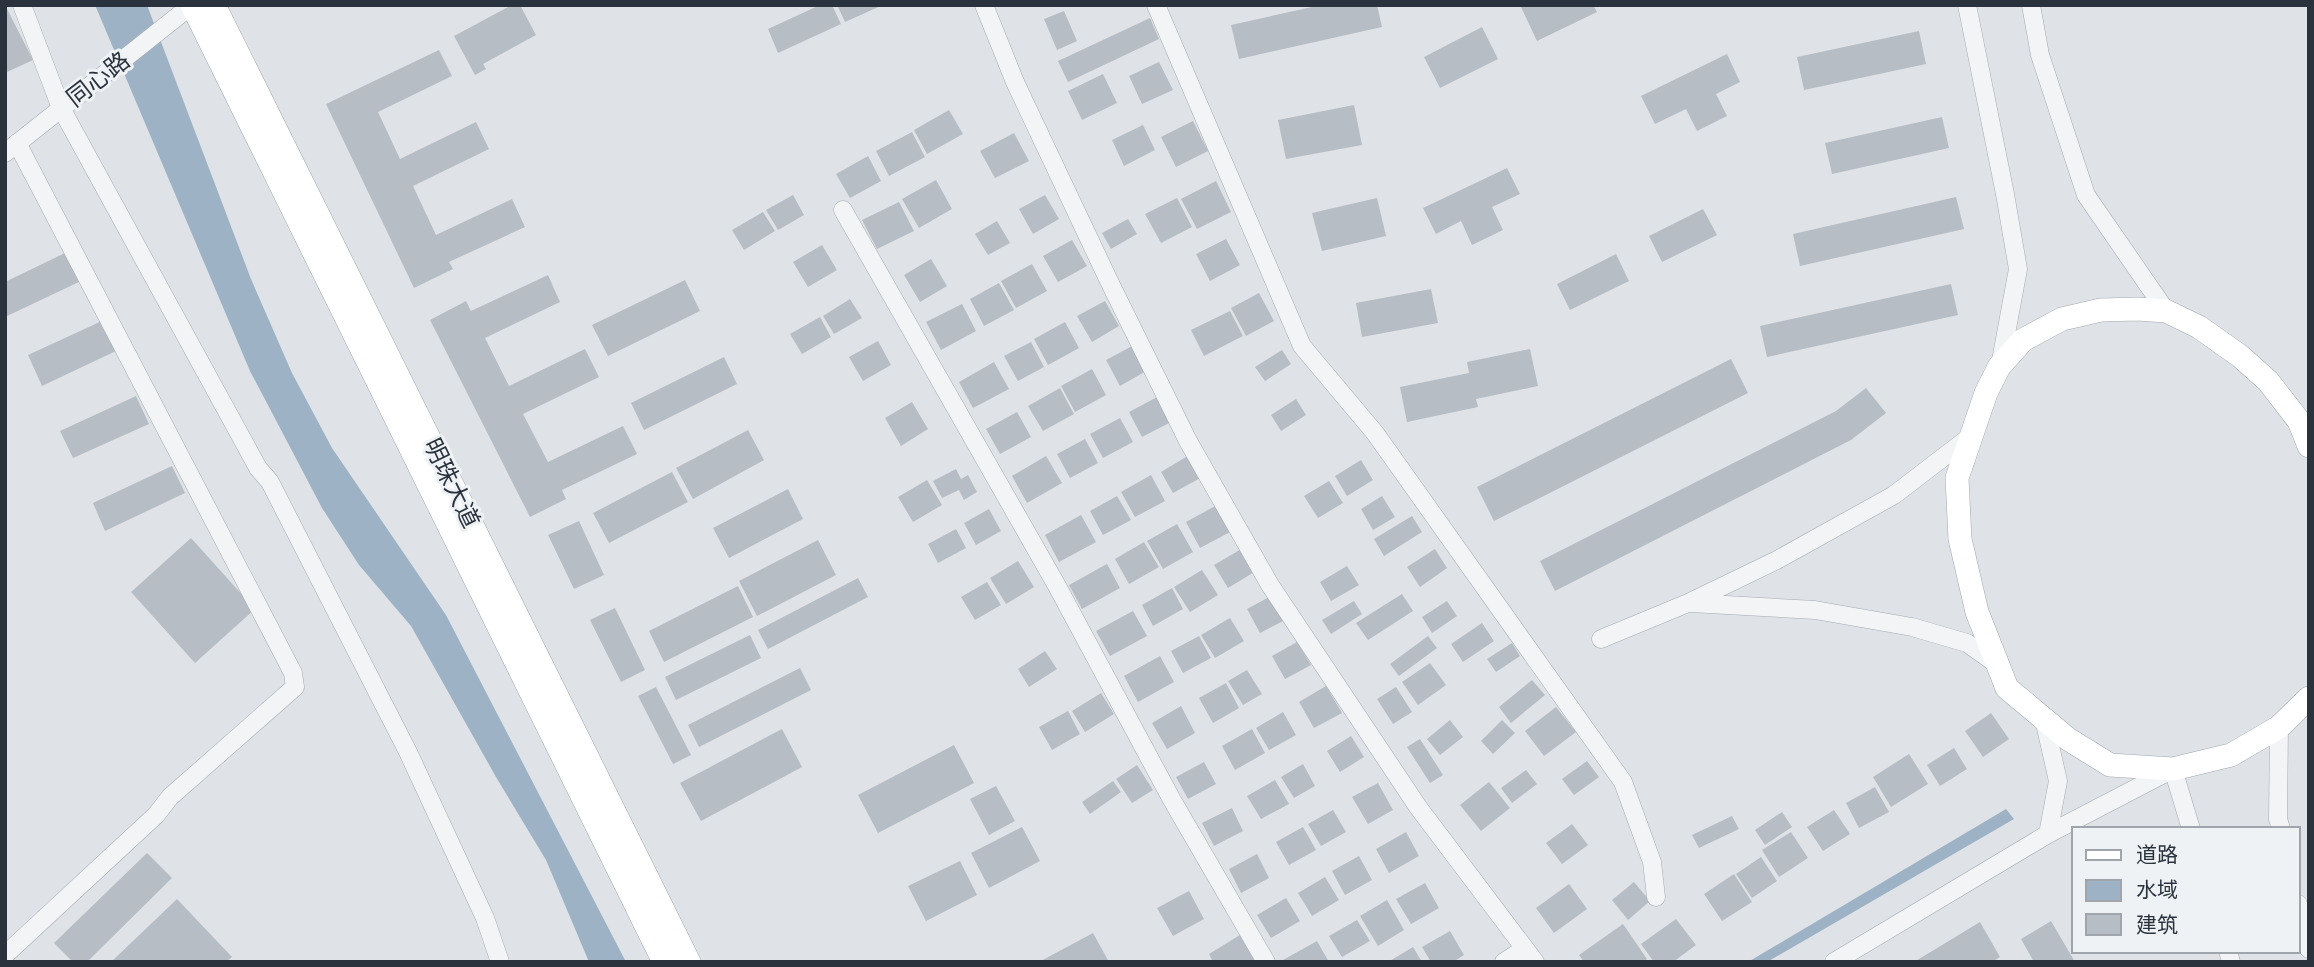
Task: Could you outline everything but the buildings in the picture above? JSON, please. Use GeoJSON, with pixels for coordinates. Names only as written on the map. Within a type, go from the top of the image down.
{"type":"FeatureCollection","features":[{"type":"Feature","properties":{"kind":"main road","name":"明珠大道"},"geometry":{"type":"LineString","coordinates":[[192,5],[664,962]]}},
{"type":"Feature","properties":{"kind":"main road","name":"明珠大道"},"geometry":{"type":"LineString","coordinates":[[214,5],[689,962]]}},
{"type":"Feature","properties":{"kind":"main road"},"geometry":{"type":"LineString","coordinates":[[2309,446],[2304,425],[2268,381],[2240,356],[2199,327],[2166,311],[2101,310],[2062,319],[2023,340],[2000,367],[1986,393],[1957,478],[1960,540],[1977,612],[2007,688],[2068,739],[2110,765],[2173,768],[2231,755],[2279,727],[2309,698]]}},
{"type":"Feature","properties":{"kind":"street"},"geometry":{"type":"LineString","coordinates":[[22,5],[61,108],[252,456],[270,482],[408,752],[485,918],[500,962]]}},
{"type":"Feature","properties":{"kind":"street","name":"同心路"},"geometry":{"type":"LineString","coordinates":[[11,148],[192,5]]}},
{"type":"Feature","properties":{"kind":"street"},"geometry":{"type":"LineString","coordinates":[[984,5],[1015,82],[1188,441],[1263,573],[1418,807],[1530,955],[1504,962]]}},
{"type":"Feature","properties":{"kind":"street"},"geometry":{"type":"LineString","coordinates":[[1156,5],[1302,346],[1375,433],[1622,782],[1651,862],[1656,897]]}},
{"type":"Feature","properties":{"kind":"street"},"geometry":{"type":"LineString","coordinates":[[1966,5],[2018,269],[2000,367]]}},
{"type":"Feature","properties":{"kind":"street"},"geometry":{"type":"LineString","coordinates":[[2031,5],[2040,55],[2086,195],[2166,311]]}},
{"type":"Feature","properties":{"kind":"street"},"geometry":{"type":"LineString","coordinates":[[5,955],[156,815],[170,797],[295,687],[293,673],[11,148]]}},
{"type":"Feature","properties":{"kind":"street"},"geometry":{"type":"LineString","coordinates":[[843,210],[1057,586],[1172,800],[1266,962]]}},
{"type":"Feature","properties":{"kind":"street"},"geometry":{"type":"LineString","coordinates":[[1601,639],[1688,603],[1777,560],[1894,495],[1971,436]]}},
{"type":"Feature","properties":{"kind":"street"},"geometry":{"type":"LineString","coordinates":[[1688,603],[1815,610],[1912,627],[1967,643],[1998,665]]}},
{"type":"Feature","properties":{"kind":"street"},"geometry":{"type":"LineString","coordinates":[[2044,719],[2057,782],[2048,834]]}},
{"type":"Feature","properties":{"kind":"street"},"geometry":{"type":"LineString","coordinates":[[2279,727],[2278,819],[2280,827]]}},
{"type":"Feature","properties":{"kind":"street"},"geometry":{"type":"LineString","coordinates":[[1834,962],[2048,834],[2173,768],[2190,827]]}},
{"type":"Feature","properties":{"kind":"street"},"geometry":{"type":"LineString","coordinates":[[2300,912],[2309,950]]}},
{"type":"Feature","properties":{"kind":"water"},"geometry":{"type":"Polygon","coordinates":[[[95,5],[147,5],[251,279],[292,373],[332,448],[446,615],[626,962],[589,962],[546,860],[411,626],[359,565],[322,508],[250,371],[95,5]]]}},
{"type":"Feature","properties":{"kind":"water"},"geometry":{"type":"Polygon","coordinates":[[[2006,809],[2014,819],[1767,962],[1748,962],[2006,809]]]}}]}
